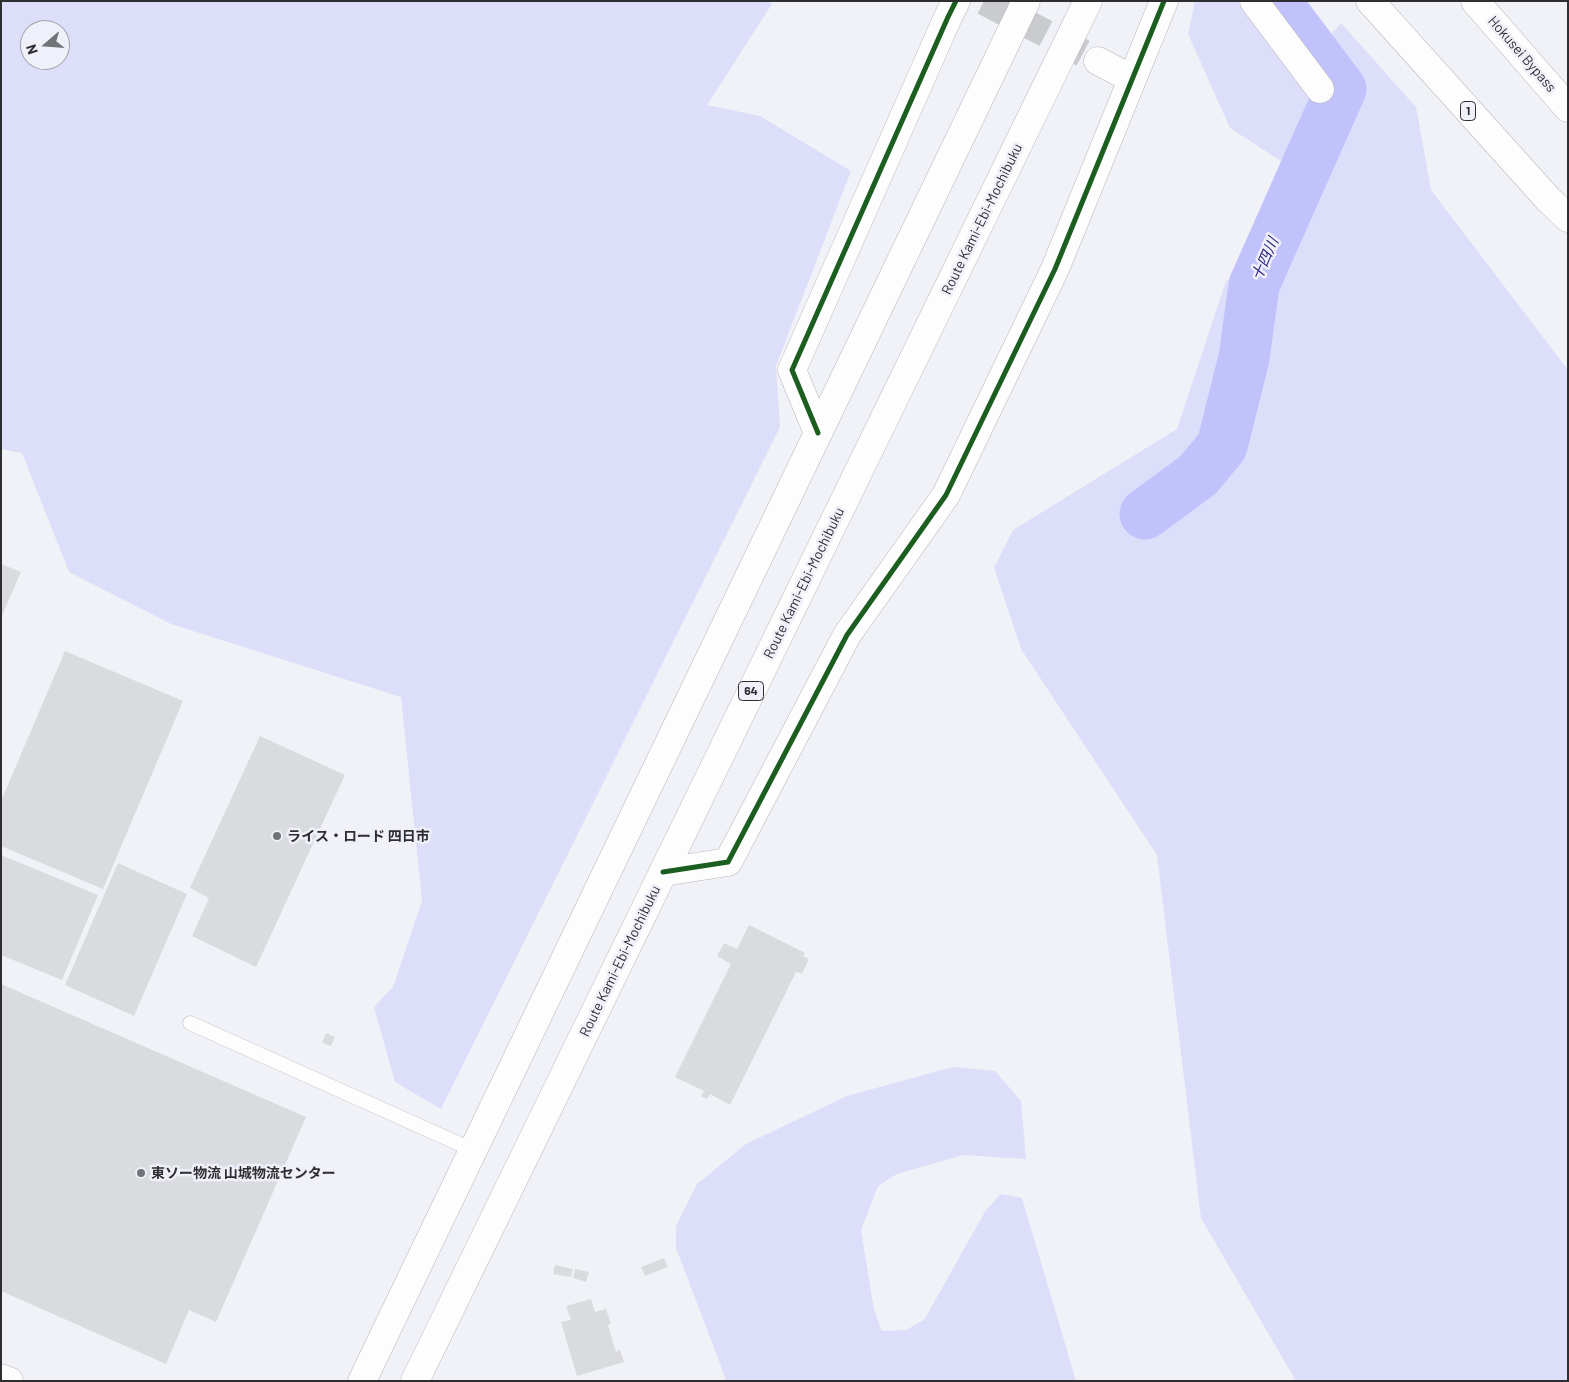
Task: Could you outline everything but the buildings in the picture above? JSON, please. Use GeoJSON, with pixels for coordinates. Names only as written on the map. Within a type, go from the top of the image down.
{"type":"FeatureCollection","features":[{"type":"Feature","properties":{"kind":"main road"},"geometry":{"type":"LineString","coordinates":[[818,433],[792,370],[956,1]]}},
{"type":"Feature","properties":{"kind":"main road"},"geometry":{"type":"LineString","coordinates":[[362,1381],[1026,1]]}},
{"type":"Feature","properties":{"kind":"main road","name":"Route Kami-Ebi-Mochibuku"},"geometry":{"type":"LineString","coordinates":[[415,1381],[1088,1]]}},
{"type":"Feature","properties":{"kind":"main road"},"geometry":{"type":"LineString","coordinates":[[663,872],[728,862],[847,635],[946,495],[1055,269],[1164,1]]}},
{"type":"Feature","properties":{"kind":"main road"},"geometry":{"type":"LineString","coordinates":[[1254,1],[1320,89]]}},
{"type":"Feature","properties":{"kind":"main road","name":"1"},"geometry":{"type":"LineString","coordinates":[[1370,1],[1548,199],[1568,218]]}},
{"type":"Feature","properties":{"kind":"main road","name":"Hokusei Bypass"},"geometry":{"type":"LineString","coordinates":[[1475,1],[1568,108]]}},
{"type":"Feature","properties":{"kind":"main road"},"geometry":{"type":"LineString","coordinates":[[1098,61],[1132,80]]}},
{"type":"Feature","properties":{"kind":"main road"},"geometry":{"type":"LineString","coordinates":[[1,1378],[9,1381]]}},
{"type":"Feature","properties":{"kind":"lane"},"geometry":{"type":"LineString","coordinates":[[190,1023],[473,1150]]}},
{"type":"Feature","properties":{"kind":"shaded area"},"geometry":{"type":"Polygon","coordinates":[[[1,1],[768,1],[772,4],[707,105],[760,116],[851,171],[776,366],[780,427],[441,1109],[395,1082],[374,1007],[393,987],[422,901],[401,697],[171,624],[69,572],[22,453],[1,449],[1,1]]]}},
{"type":"Feature","properties":{"kind":"shaded area"},"geometry":{"type":"Polygon","coordinates":[[[1195,1],[1280,1],[1323,43],[1341,23],[1416,107],[1431,190],[1568,370],[1568,1381],[1296,1381],[1201,1218],[1157,855],[1021,649],[994,568],[1013,530],[1177,429],[1226,281],[1246,274],[1291,205],[1284,163],[1230,128],[1188,34],[1195,1]]]}},
{"type":"Feature","properties":{"kind":"shaded area"},"geometry":{"type":"Polygon","coordinates":[[[953,1067],[995,1071],[1021,1101],[1026,1159],[963,1155],[897,1174],[878,1186],[861,1230],[874,1310],[882,1331],[906,1330],[924,1320],[986,1210],[1001,1194],[1022,1198],[1076,1381],[726,1381],[676,1248],[676,1226],[697,1184],[746,1144],[847,1096],[953,1067]]]}},
{"type":"Feature","properties":{"kind":"waterway","name":"十四川"},"geometry":{"type":"LineString","coordinates":[[1145,514],[1198,475],[1222,446],[1244,358],[1254,285],[1341,89],[1275,1]]}},
{"type":"Feature","properties":{"kind":"tunnel"},"geometry":{"type":"LineString","coordinates":[[984,1],[1098,61]]}},
{"type":"Feature","properties":{"kind":"cycle path"},"geometry":{"type":"LineString","coordinates":[[818,433],[792,370],[956,1]]}},
{"type":"Feature","properties":{"kind":"cycle path"},"geometry":{"type":"LineString","coordinates":[[663,872],[728,862],[847,635],[946,495],[1055,269],[1164,1]]}},
{"type":"Feature","properties":{"kind":"place","name":"ライス・ロード 四日市"},"geometry":{"type":"Point","coordinates":[277,836]}},
{"type":"Feature","properties":{"kind":"place","name":"東ソー物流 山城物流センター"},"geometry":{"type":"Point","coordinates":[141,1173]}}]}
